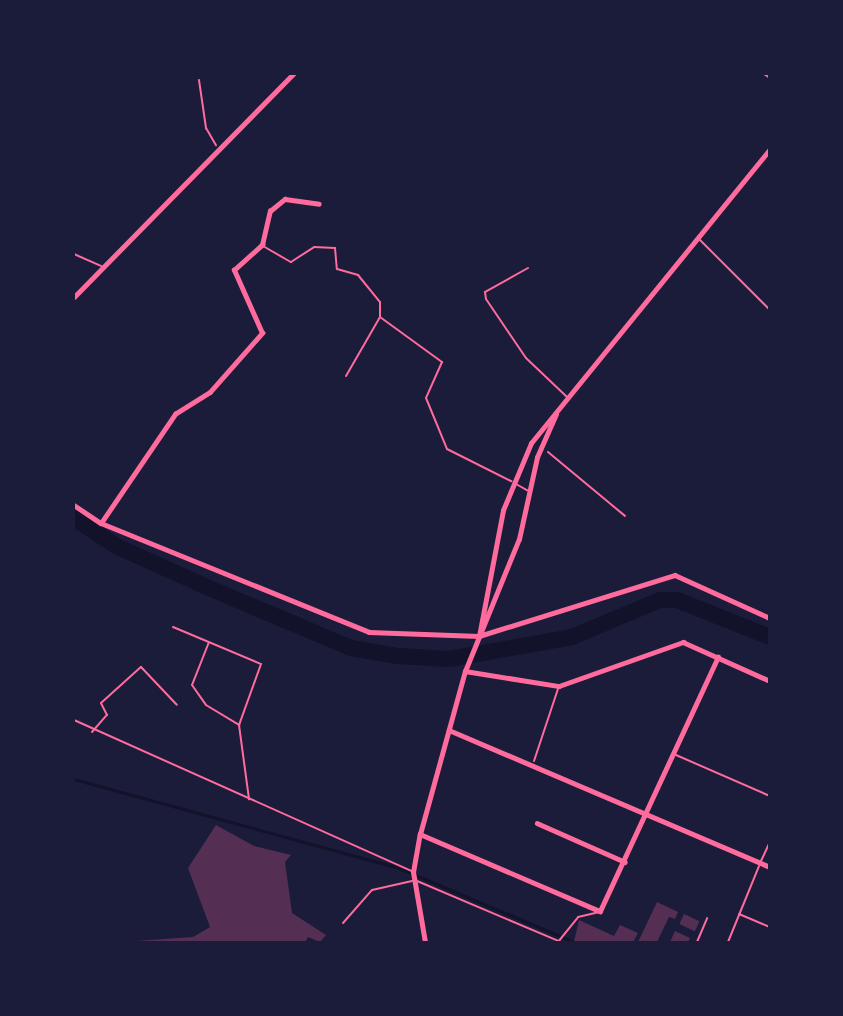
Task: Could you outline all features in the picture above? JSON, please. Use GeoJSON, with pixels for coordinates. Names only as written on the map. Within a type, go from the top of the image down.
{"type":"FeatureCollection","features":[{"type":"Feature","properties":{"kind":"street"},"geometry":{"type":"LineString","coordinates":[[74,297],[216,145],[293,74]]}},
{"type":"Feature","properties":{"kind":"street"},"geometry":{"type":"LineString","coordinates":[[480,636],[497,534],[531,443],[769,149]]}},
{"type":"Feature","properties":{"kind":"street"},"geometry":{"type":"LineString","coordinates":[[101,523],[175,414],[210,392],[262,333],[234,270],[262,245],[265,218],[285,199],[319,204]]}},
{"type":"Feature","properties":{"kind":"street"},"geometry":{"type":"LineString","coordinates":[[425,943],[417,880],[413,872],[420,834],[465,671],[531,492],[541,447],[559,408]]}},
{"type":"Feature","properties":{"kind":"street"},"geometry":{"type":"LineString","coordinates":[[74,505],[101,523],[369,632],[480,636],[579,610],[654,577],[675,575],[769,618]]}},
{"type":"Feature","properties":{"kind":"street"},"geometry":{"type":"LineString","coordinates":[[465,671],[559,686],[672,642],[718,657],[769,681]]}},
{"type":"Feature","properties":{"kind":"street"},"geometry":{"type":"LineString","coordinates":[[420,834],[600,911],[650,811],[718,657]]}},
{"type":"Feature","properties":{"kind":"street"},"geometry":{"type":"LineString","coordinates":[[448,729],[534,761],[650,811],[769,867]]}},
{"type":"Feature","properties":{"kind":"street"},"geometry":{"type":"LineString","coordinates":[[537,823],[625,862]]}},
{"type":"Feature","properties":{"kind":"lane"},"geometry":{"type":"LineString","coordinates":[[764,74],[769,78]]}},
{"type":"Feature","properties":{"kind":"lane"},"geometry":{"type":"LineString","coordinates":[[199,80],[206,128],[216,145]]}},
{"type":"Feature","properties":{"kind":"lane"},"geometry":{"type":"LineString","coordinates":[[697,237],[769,310]]}},
{"type":"Feature","properties":{"kind":"lane"},"geometry":{"type":"LineString","coordinates":[[262,245],[291,262],[314,247],[335,248],[337,269],[358,275],[380,302],[380,317],[346,376]]}},
{"type":"Feature","properties":{"kind":"lane"},"geometry":{"type":"LineString","coordinates":[[74,254],[101,267]]}},
{"type":"Feature","properties":{"kind":"lane"},"geometry":{"type":"LineString","coordinates":[[528,268],[485,292],[486,299],[526,358],[567,397]]}},
{"type":"Feature","properties":{"kind":"lane"},"geometry":{"type":"LineString","coordinates":[[380,317],[442,362],[426,398],[447,449],[531,492]]}},
{"type":"Feature","properties":{"kind":"lane"},"geometry":{"type":"LineString","coordinates":[[173,627],[261,664],[239,725],[249,800]]}},
{"type":"Feature","properties":{"kind":"lane"},"geometry":{"type":"LineString","coordinates":[[209,642],[192,685],[206,705],[239,725]]}},
{"type":"Feature","properties":{"kind":"lane"},"geometry":{"type":"LineString","coordinates":[[92,732],[107,715],[101,703],[141,667],[177,705]]}},
{"type":"Feature","properties":{"kind":"lane"},"geometry":{"type":"LineString","coordinates":[[534,761],[559,686]]}},
{"type":"Feature","properties":{"kind":"lane"},"geometry":{"type":"LineString","coordinates":[[74,720],[92,732],[413,872]]}},
{"type":"Feature","properties":{"kind":"lane"},"geometry":{"type":"LineString","coordinates":[[675,754],[769,796]]}},
{"type":"Feature","properties":{"kind":"lane"},"geometry":{"type":"LineString","coordinates":[[728,943],[769,842]]}},
{"type":"Feature","properties":{"kind":"lane"},"geometry":{"type":"LineString","coordinates":[[344,923],[372,890],[417,880],[559,942],[578,917],[600,911]]}},
{"type":"Feature","properties":{"kind":"lane"},"geometry":{"type":"LineString","coordinates":[[738,913],[769,927]]}},
{"type":"Feature","properties":{"kind":"lane"},"geometry":{"type":"LineString","coordinates":[[696,943],[708,918]]}},
{"type":"Feature","properties":{"kind":"path"},"geometry":{"type":"LineString","coordinates":[[541,447],[625,516]]}},
{"type":"Feature","properties":{"kind":"building"},"geometry":{"type":"Polygon","coordinates":[[[216,825],[254,846],[291,855],[285,862],[292,913],[326,935],[320,942],[308,937],[305,942],[122,942],[193,937],[210,927],[188,868],[216,825]]]}},
{"type":"Feature","properties":{"kind":"building"},"geometry":{"type":"Polygon","coordinates":[[[657,902],[678,912],[675,919],[669,917],[657,942],[638,942],[657,902]]]}},
{"type":"Feature","properties":{"kind":"building"},"geometry":{"type":"Polygon","coordinates":[[[684,914],[699,921],[695,931],[679,924],[684,914]]]}},
{"type":"Feature","properties":{"kind":"building"},"geometry":{"type":"Polygon","coordinates":[[[579,920],[614,936],[620,925],[638,933],[633,942],[574,942],[579,920]]]}},
{"type":"Feature","properties":{"kind":"building"},"geometry":{"type":"Polygon","coordinates":[[[675,931],[690,938],[688,942],[670,942],[675,931]]]}},
{"type":"Feature","properties":{"kind":"waterway"},"geometry":{"type":"LineString","coordinates":[[74,518],[116,546],[351,648],[398,656],[449,659],[572,637],[660,600],[677,600],[770,637]]}},
{"type":"Feature","properties":{"kind":"waterway"},"geometry":{"type":"LineString","coordinates":[[74,779],[399,868],[574,942]]}}]}
